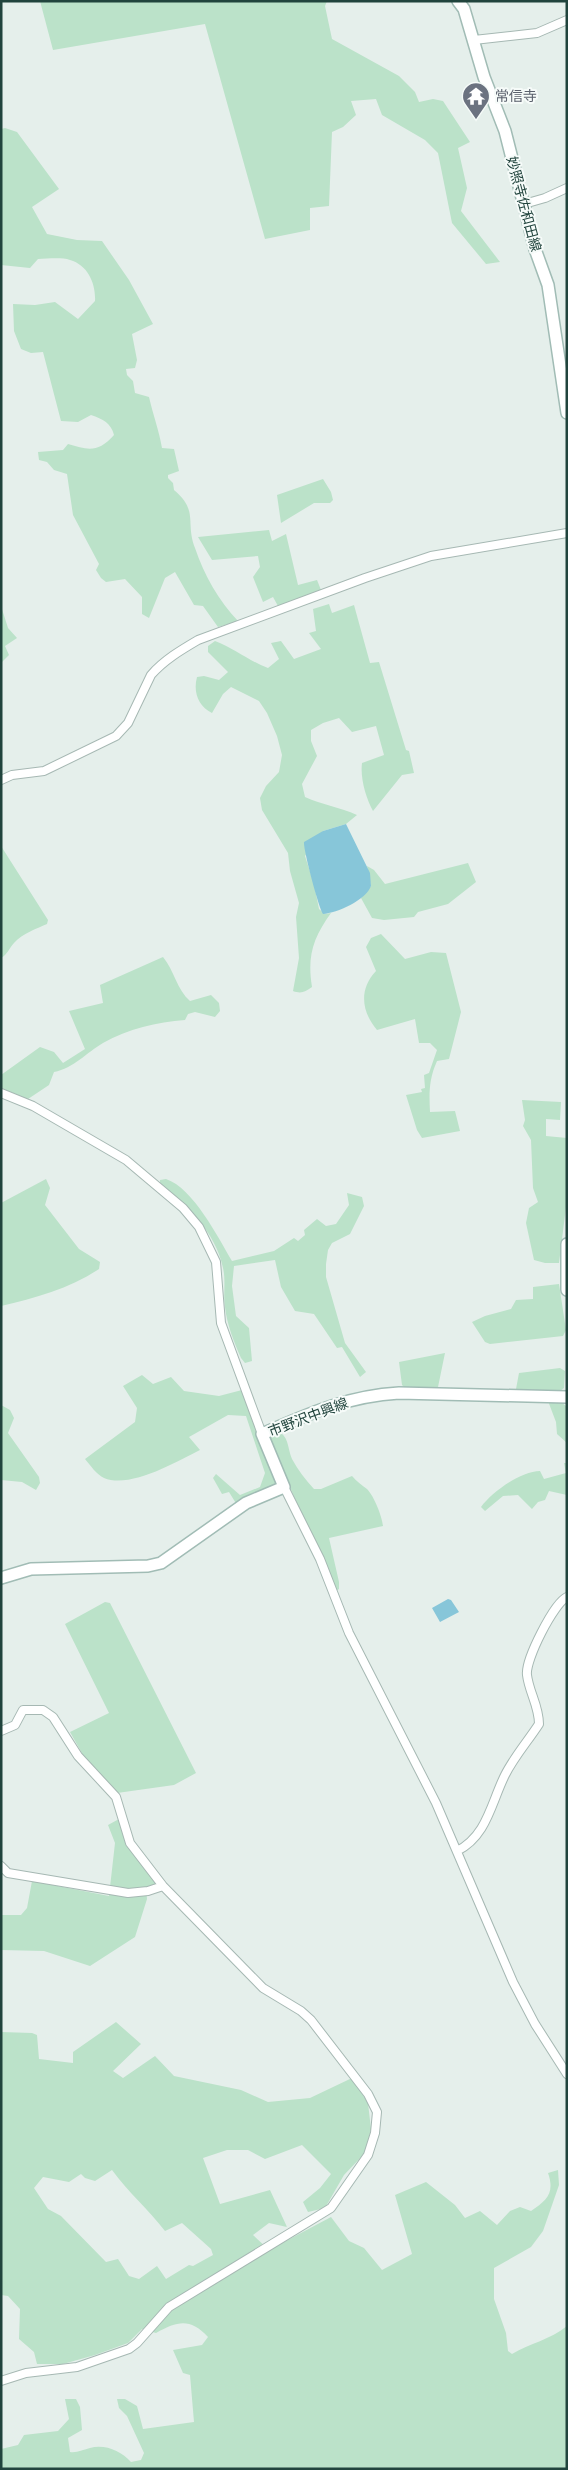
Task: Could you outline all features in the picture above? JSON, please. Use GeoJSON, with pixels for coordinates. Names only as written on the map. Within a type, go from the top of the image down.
{"type":"FeatureCollection","features":[{"type":"Feature","properties":{"kind":"main road","name":"妙照寺佐和田線"},"geometry":{"type":"LineString","coordinates":[[458,1],[464,9],[484,77],[505,131],[535,249],[548,286],[564,376],[567,413]]}},
{"type":"Feature","properties":{"kind":"main road"},"geometry":{"type":"LineString","coordinates":[[567,1244],[567,1290]]}},
{"type":"Feature","properties":{"kind":"main road","name":"市野沢中興線"},"geometry":{"type":"LineString","coordinates":[[284,1486],[262,1434],[341,1402],[373,1395],[399,1393],[508,1394],[567,1397]]}},
{"type":"Feature","properties":{"kind":"main road"},"geometry":{"type":"LineString","coordinates":[[1,1578],[31,1569],[148,1566],[160,1563],[246,1504],[284,1486]]}},
{"type":"Feature","properties":{"kind":"street"},"geometry":{"type":"LineString","coordinates":[[474,40],[537,33],[567,20]]}},
{"type":"Feature","properties":{"kind":"street"},"geometry":{"type":"LineString","coordinates":[[524,204],[545,198],[567,188]]}},
{"type":"Feature","properties":{"kind":"street"},"geometry":{"type":"LineString","coordinates":[[1,780],[12,775],[44,771],[116,736],[128,723],[151,675],[156,669],[178,651],[198,640],[360,580],[431,556],[567,533]]}},
{"type":"Feature","properties":{"kind":"street"},"geometry":{"type":"LineString","coordinates":[[1,1093],[33,1106],[126,1160],[183,1208],[199,1227],[216,1262],[221,1323],[262,1434]]}},
{"type":"Feature","properties":{"kind":"street"},"geometry":{"type":"LineString","coordinates":[[284,1486],[320,1559],[349,1633],[436,1803],[513,1982],[535,2024],[567,2074]]}},
{"type":"Feature","properties":{"kind":"street"},"geometry":{"type":"LineString","coordinates":[[457,1851],[468,1845],[475,1838],[495,1804],[505,1776],[538,1724],[539,1715],[527,1676],[527,1667],[555,1606],[567,1597]]}},
{"type":"Feature","properties":{"kind":"street"},"geometry":{"type":"LineString","coordinates":[[1,1731],[14,1725],[23,1710],[43,1710],[53,1717],[78,1756],[116,1797],[130,1843],[163,1886],[263,1988],[301,2011],[326,2038],[376,2108],[377,2117],[368,2155],[331,2208],[169,2307],[137,2343],[129,2349],[77,2367],[26,2373],[1,2381]]}},
{"type":"Feature","properties":{"kind":"street"},"geometry":{"type":"LineString","coordinates":[[1,1866],[8,1873],[128,1892],[148,1891],[163,1886]]}},
{"type":"Feature","properties":{"kind":"green space"},"geometry":{"type":"Polygon","coordinates":[[[40,1],[327,1],[325,6],[332,39],[399,76],[415,92],[419,102],[433,99],[443,101],[470,142],[458,148],[467,188],[461,211],[500,262],[486,264],[452,223],[438,153],[425,140],[382,115],[376,99],[351,101],[356,115],[343,127],[332,132],[329,206],[310,208],[310,230],[265,239],[205,24],[53,50],[40,1]]]}},
{"type":"Feature","properties":{"kind":"green space"},"geometry":{"type":"Polygon","coordinates":[[[5,128],[17,132],[59,189],[32,207],[47,234],[77,240],[102,241],[129,280],[153,324],[132,334],[137,360],[135,368],[126,369],[127,375],[133,381],[135,393],[149,397],[162,448],[174,449],[179,471],[168,475],[168,478],[173,483],[174,490],[182,497],[189,511],[192,539],[208,578],[218,596],[238,621],[218,627],[203,606],[194,605],[175,572],[165,578],[149,618],[142,614],[142,597],[125,579],[106,582],[96,570],[99,564],[73,515],[67,474],[54,470],[47,462],[39,460],[38,452],[63,450],[68,444],[87,449],[98,447],[114,435],[111,427],[106,422],[91,415],[78,422],[61,421],[43,352],[31,353],[21,349],[14,331],[13,304],[35,305],[55,302],[78,319],[95,301],[95,295],[90,276],[82,266],[70,260],[58,258],[38,259],[30,268],[1,265],[1,129],[5,128]]]}},
{"type":"Feature","properties":{"kind":"green space"},"geometry":{"type":"Polygon","coordinates":[[[323,479],[331,492],[333,500],[330,503],[314,503],[281,523],[277,495],[323,479]]]}},
{"type":"Feature","properties":{"kind":"green space"},"geometry":{"type":"Polygon","coordinates":[[[269,530],[272,541],[286,534],[298,585],[317,580],[321,590],[278,606],[273,597],[263,602],[253,577],[260,567],[258,556],[212,560],[198,537],[269,530]]]}},
{"type":"Feature","properties":{"kind":"green space"},"geometry":{"type":"Polygon","coordinates":[[[329,604],[332,613],[354,605],[370,663],[379,662],[406,750],[409,751],[414,773],[402,775],[373,811],[364,788],[362,763],[384,755],[376,726],[352,732],[339,718],[323,723],[311,730],[311,741],[317,756],[302,784],[305,797],[357,815],[346,824],[323,831],[305,856],[314,884],[319,909],[325,914],[331,913],[320,931],[313,948],[310,966],[312,987],[298,992],[293,991],[299,958],[296,917],[299,903],[290,871],[288,853],[262,810],[260,798],[266,786],[279,772],[282,755],[277,736],[267,713],[259,701],[231,687],[223,694],[212,713],[203,707],[200,702],[196,693],[196,683],[197,677],[204,676],[219,680],[228,672],[208,652],[208,646],[215,641],[268,668],[279,659],[271,643],[281,641],[294,659],[321,649],[309,633],[316,631],[313,609],[329,604]]]}},
{"type":"Feature","properties":{"kind":"green space"},"geometry":{"type":"Polygon","coordinates":[[[1,606],[8,628],[17,638],[5,646],[9,655],[1,663],[1,606]]]}},
{"type":"Feature","properties":{"kind":"green space"},"geometry":{"type":"Polygon","coordinates":[[[1,846],[48,920],[47,924],[21,937],[1,958],[1,846]]]}},
{"type":"Feature","properties":{"kind":"green space"},"geometry":{"type":"Polygon","coordinates":[[[468,863],[476,882],[448,904],[418,912],[414,917],[384,920],[372,918],[361,898],[371,886],[367,866],[374,870],[385,884],[468,863]]]}},
{"type":"Feature","properties":{"kind":"green space"},"geometry":{"type":"Polygon","coordinates":[[[381,934],[405,959],[431,952],[446,953],[461,1012],[449,1059],[437,1061],[432,1074],[430,1112],[455,1111],[460,1131],[422,1138],[417,1130],[406,1095],[422,1092],[421,1089],[425,1088],[424,1075],[429,1073],[437,1050],[430,1043],[419,1043],[415,1019],[377,1030],[365,1008],[364,1000],[367,985],[376,971],[366,947],[371,938],[381,934]]]}},
{"type":"Feature","properties":{"kind":"green space"},"geometry":{"type":"Polygon","coordinates":[[[163,957],[182,991],[190,1001],[211,995],[219,1003],[220,1011],[215,1017],[195,1012],[188,1014],[185,1020],[164,1022],[122,1034],[103,1043],[74,1064],[54,1072],[49,1085],[28,1099],[1,1088],[1,1075],[40,1047],[54,1052],[63,1063],[85,1049],[69,1011],[103,1003],[100,985],[163,957]]]}},
{"type":"Feature","properties":{"kind":"green space"},"geometry":{"type":"Polygon","coordinates":[[[522,1100],[561,1102],[560,1120],[546,1119],[546,1136],[567,1138],[567,1199],[559,1263],[545,1263],[534,1260],[526,1223],[529,1208],[538,1202],[533,1188],[531,1140],[523,1126],[525,1120],[522,1100]]]}},
{"type":"Feature","properties":{"kind":"green space"},"geometry":{"type":"Polygon","coordinates":[[[46,1179],[50,1188],[45,1205],[79,1249],[100,1262],[99,1269],[65,1287],[40,1296],[1,1306],[1,1203],[46,1179]]]}},
{"type":"Feature","properties":{"kind":"green space"},"geometry":{"type":"Polygon","coordinates":[[[166,1179],[186,1192],[204,1214],[232,1261],[274,1251],[294,1238],[298,1241],[305,1235],[304,1230],[317,1219],[326,1226],[336,1224],[349,1205],[347,1193],[362,1197],[364,1206],[350,1234],[332,1243],[328,1250],[326,1277],[345,1343],[366,1372],[360,1377],[342,1347],[337,1348],[314,1314],[295,1311],[281,1287],[275,1260],[234,1266],[232,1286],[236,1316],[249,1328],[252,1361],[245,1363],[241,1358],[227,1320],[224,1302],[224,1273],[214,1243],[190,1210],[160,1183],[160,1180],[166,1179]]]}},
{"type":"Feature","properties":{"kind":"green space"},"geometry":{"type":"Polygon","coordinates":[[[559,1284],[566,1330],[563,1336],[490,1344],[485,1342],[472,1322],[485,1316],[511,1309],[516,1300],[533,1299],[533,1287],[559,1284]]]}},
{"type":"Feature","properties":{"kind":"green space"},"geometry":{"type":"Polygon","coordinates":[[[445,1353],[438,1387],[406,1389],[402,1385],[399,1362],[445,1353]]]}},
{"type":"Feature","properties":{"kind":"green space"},"geometry":{"type":"Polygon","coordinates":[[[560,1368],[565,1371],[564,1388],[560,1391],[516,1389],[519,1373],[560,1368]]]}},
{"type":"Feature","properties":{"kind":"green space"},"geometry":{"type":"Polygon","coordinates":[[[142,1375],[153,1384],[171,1377],[184,1391],[219,1396],[242,1390],[281,1484],[237,1505],[229,1492],[222,1494],[213,1478],[216,1474],[240,1495],[260,1487],[265,1473],[246,1416],[228,1415],[189,1437],[200,1450],[166,1467],[153,1473],[127,1480],[115,1480],[99,1475],[85,1459],[135,1422],[137,1408],[123,1386],[142,1375]]]}},
{"type":"Feature","properties":{"kind":"green space"},"geometry":{"type":"Polygon","coordinates":[[[548,1401],[561,1402],[566,1406],[567,1443],[557,1434],[556,1422],[548,1401]]]}},
{"type":"Feature","properties":{"kind":"green space"},"geometry":{"type":"Polygon","coordinates":[[[1,1405],[10,1410],[14,1418],[8,1433],[39,1477],[40,1483],[36,1490],[22,1482],[1,1480],[1,1405]]]}},
{"type":"Feature","properties":{"kind":"green space"},"geometry":{"type":"Polygon","coordinates":[[[274,1433],[284,1435],[292,1459],[314,1489],[321,1489],[352,1476],[370,1492],[377,1506],[383,1526],[329,1538],[339,1582],[339,1589],[336,1591],[269,1440],[274,1433]]]}},
{"type":"Feature","properties":{"kind":"green space"},"geometry":{"type":"Polygon","coordinates":[[[564,1463],[567,1463],[567,1495],[549,1491],[545,1500],[538,1502],[532,1509],[518,1495],[503,1496],[485,1511],[481,1507],[499,1489],[516,1478],[540,1471],[544,1479],[566,1473],[564,1463]]]}},
{"type":"Feature","properties":{"kind":"green space"},"geometry":{"type":"Polygon","coordinates":[[[105,1602],[110,1603],[196,1773],[174,1785],[117,1793],[83,1755],[70,1732],[109,1713],[65,1624],[105,1602]]]}},
{"type":"Feature","properties":{"kind":"green space"},"geometry":{"type":"Polygon","coordinates":[[[119,1819],[126,1845],[158,1880],[158,1884],[146,1888],[147,1899],[135,1937],[90,1966],[44,1951],[1,1950],[1,1915],[21,1915],[27,1908],[32,1881],[109,1896],[115,1843],[108,1825],[119,1819]]]}},
{"type":"Feature","properties":{"kind":"green space"},"geometry":{"type":"Polygon","coordinates":[[[116,2022],[141,2044],[113,2071],[123,2078],[155,2056],[174,2076],[241,2090],[268,2102],[310,2098],[352,2078],[368,2103],[371,2129],[366,2152],[344,2175],[325,2208],[308,2212],[303,2202],[320,2188],[331,2174],[302,2145],[265,2159],[248,2150],[227,2150],[203,2158],[220,2204],[270,2190],[287,2227],[269,2223],[253,2235],[269,2250],[331,2217],[349,2241],[364,2248],[382,2270],[412,2254],[395,2195],[426,2182],[455,2205],[465,2218],[480,2211],[497,2225],[510,2211],[520,2207],[531,2211],[541,2203],[550,2191],[551,2186],[548,2173],[558,2170],[559,2185],[543,2231],[531,2247],[494,2268],[494,2299],[506,2333],[508,2351],[512,2354],[554,2335],[567,2326],[567,2469],[1,2469],[1,2449],[18,2445],[24,2435],[58,2431],[69,2419],[65,2399],[76,2399],[80,2407],[82,2430],[68,2438],[70,2452],[101,2447],[118,2452],[131,2462],[141,2460],[144,2453],[127,2416],[119,2408],[117,2399],[125,2399],[137,2406],[143,2429],[194,2422],[190,2375],[183,2373],[173,2350],[202,2345],[208,2337],[202,2331],[183,2323],[156,2333],[142,2329],[128,2343],[95,2355],[63,2364],[37,2364],[34,2352],[19,2339],[20,2309],[8,2296],[1,2295],[1,2032],[32,2033],[37,2035],[39,2059],[73,2063],[73,2052],[116,2022]],[[112,2170],[95,2181],[85,2178],[81,2174],[69,2182],[43,2177],[34,2188],[48,2209],[61,2216],[106,2262],[118,2259],[129,2276],[139,2279],[157,2266],[166,2279],[189,2265],[193,2266],[213,2255],[211,2249],[182,2223],[165,2231],[112,2170]]]}},
{"type":"Feature","properties":{"kind":"water"},"geometry":{"type":"Polygon","coordinates":[[[346,824],[370,873],[371,886],[357,901],[336,911],[323,914],[318,902],[304,842],[323,831],[346,824]]]}},
{"type":"Feature","properties":{"kind":"water"},"geometry":{"type":"Polygon","coordinates":[[[448,1599],[451,1600],[459,1612],[440,1622],[432,1608],[448,1599]]]}},
{"type":"Feature","properties":{"kind":"place","name":"常信寺"},"geometry":{"type":"Point","coordinates":[476,120]}}]}
